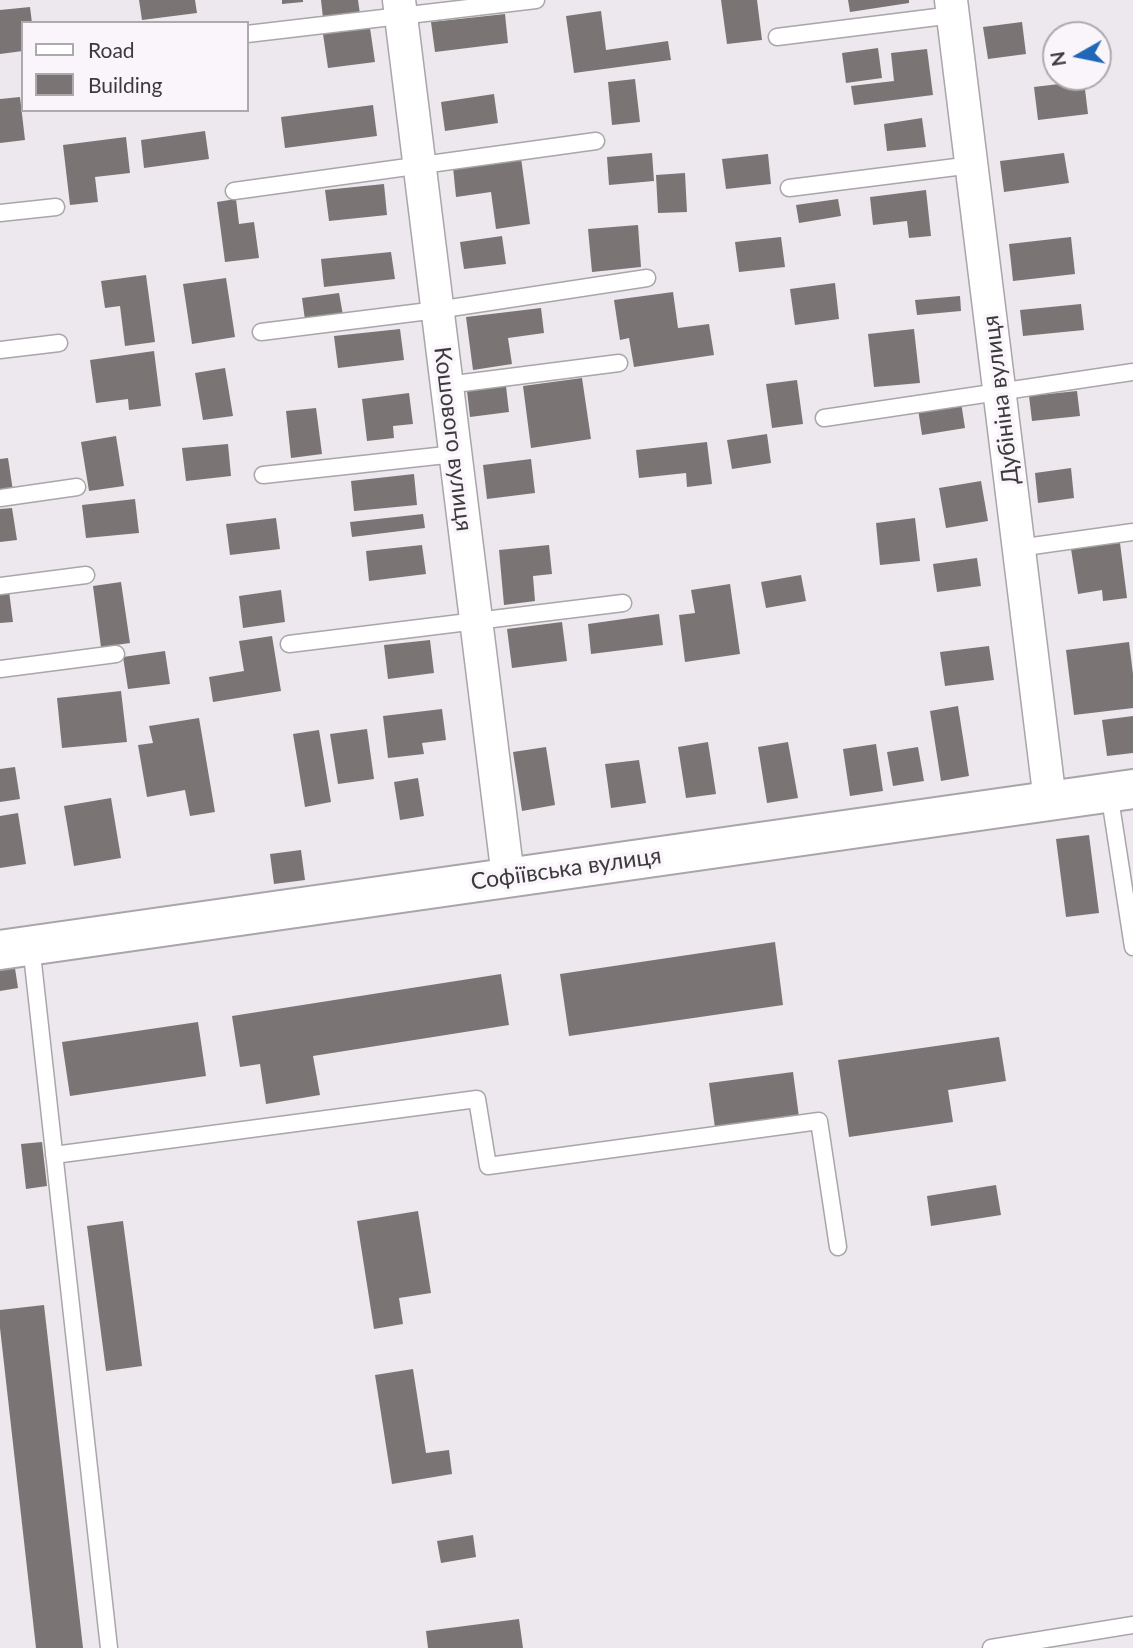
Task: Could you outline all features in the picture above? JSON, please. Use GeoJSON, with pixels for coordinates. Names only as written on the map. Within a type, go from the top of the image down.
{"type":"FeatureCollection","features":[{"type":"Feature","properties":{"kind":"street","name":"Дубініна вулиця"},"geometry":{"type":"LineString","coordinates":[[952,7],[1050,801]]}},
{"type":"Feature","properties":{"kind":"street","name":"Кошового вулиця"},"geometry":{"type":"LineString","coordinates":[[399,8],[508,877]]}},
{"type":"Feature","properties":{"kind":"street","name":"Софіївська вулиця"},"geometry":{"type":"LineString","coordinates":[[16,948],[1121,791]]}},
{"type":"Feature","properties":{"kind":"lane"},"geometry":{"type":"LineString","coordinates":[[248,34],[399,8],[536,0]]}},
{"type":"Feature","properties":{"kind":"lane"},"geometry":{"type":"LineString","coordinates":[[777,37],[952,7]]}},
{"type":"Feature","properties":{"kind":"lane"},"geometry":{"type":"LineString","coordinates":[[234,191],[596,141]]}},
{"type":"Feature","properties":{"kind":"lane"},"geometry":{"type":"LineString","coordinates":[[789,188],[972,165]]}},
{"type":"Feature","properties":{"kind":"lane"},"geometry":{"type":"LineString","coordinates":[[0,213],[56,207]]}},
{"type":"Feature","properties":{"kind":"lane"},"geometry":{"type":"LineString","coordinates":[[261,332],[437,310],[647,278]]}},
{"type":"Feature","properties":{"kind":"lane"},"geometry":{"type":"LineString","coordinates":[[0,350],[59,343]]}},
{"type":"Feature","properties":{"kind":"lane"},"geometry":{"type":"LineString","coordinates":[[447,385],[619,363]]}},
{"type":"Feature","properties":{"kind":"lane"},"geometry":{"type":"LineString","coordinates":[[824,418],[1133,372]]}},
{"type":"Feature","properties":{"kind":"lane"},"geometry":{"type":"LineString","coordinates":[[263,475],[455,454]]}},
{"type":"Feature","properties":{"kind":"lane"},"geometry":{"type":"LineString","coordinates":[[0,498],[76,487]]}},
{"type":"Feature","properties":{"kind":"lane"},"geometry":{"type":"LineString","coordinates":[[1018,548],[1133,532]]}},
{"type":"Feature","properties":{"kind":"lane"},"geometry":{"type":"LineString","coordinates":[[0,586],[86,575]]}},
{"type":"Feature","properties":{"kind":"lane"},"geometry":{"type":"LineString","coordinates":[[289,644],[623,603]]}},
{"type":"Feature","properties":{"kind":"lane"},"geometry":{"type":"LineString","coordinates":[[0,669],[116,654]]}},
{"type":"Feature","properties":{"kind":"lane"},"geometry":{"type":"LineString","coordinates":[[1121,791],[1133,947]]}},
{"type":"Feature","properties":{"kind":"lane"},"geometry":{"type":"LineString","coordinates":[[16,948],[54,1155],[109,1648]]}},
{"type":"Feature","properties":{"kind":"lane"},"geometry":{"type":"LineString","coordinates":[[54,1155],[477,1099],[488,1166],[819,1121],[838,1247]]}},
{"type":"Feature","properties":{"kind":"lane"},"geometry":{"type":"LineString","coordinates":[[991,1648],[1133,1625]]}},
{"type":"Feature","properties":{"kind":"building"},"geometry":{"type":"Polygon","coordinates":[[[139,0],[195,0],[197,13],[142,20],[139,0]]]}},
{"type":"Feature","properties":{"kind":"building"},"geometry":{"type":"Polygon","coordinates":[[[282,0],[303,0],[303,2],[282,4],[282,0]]]}},
{"type":"Feature","properties":{"kind":"building"},"geometry":{"type":"Polygon","coordinates":[[[321,0],[358,0],[360,14],[323,18],[321,0]]]}},
{"type":"Feature","properties":{"kind":"building"},"geometry":{"type":"Polygon","coordinates":[[[721,0],[757,0],[762,40],[727,44],[721,0]]]}},
{"type":"Feature","properties":{"kind":"building"},"geometry":{"type":"Polygon","coordinates":[[[848,0],[909,0],[909,3],[850,12],[848,0]]]}},
{"type":"Feature","properties":{"kind":"building"},"geometry":{"type":"Polygon","coordinates":[[[30,7],[32,21],[21,21],[21,51],[0,54],[0,10],[30,7]]]}},
{"type":"Feature","properties":{"kind":"building"},"geometry":{"type":"Polygon","coordinates":[[[601,11],[606,50],[668,41],[671,60],[574,73],[566,16],[601,11]]]}},
{"type":"Feature","properties":{"kind":"building"},"geometry":{"type":"Polygon","coordinates":[[[505,14],[508,43],[435,52],[431,22],[505,14]]]}},
{"type":"Feature","properties":{"kind":"building"},"geometry":{"type":"Polygon","coordinates":[[[1022,22],[1026,54],[988,59],[983,27],[1022,22]]]}},
{"type":"Feature","properties":{"kind":"building"},"geometry":{"type":"Polygon","coordinates":[[[370,28],[375,62],[328,68],[323,34],[370,28]]]}},
{"type":"Feature","properties":{"kind":"building"},"geometry":{"type":"Polygon","coordinates":[[[878,48],[882,78],[846,83],[842,53],[878,48]]]}},
{"type":"Feature","properties":{"kind":"building"},"geometry":{"type":"Polygon","coordinates":[[[927,49],[933,95],[854,105],[851,86],[894,81],[891,53],[927,49]]]}},
{"type":"Feature","properties":{"kind":"building"},"geometry":{"type":"Polygon","coordinates":[[[635,79],[640,122],[612,125],[608,82],[635,79]]]}},
{"type":"Feature","properties":{"kind":"building"},"geometry":{"type":"Polygon","coordinates":[[[1042,86],[1042,91],[1085,91],[1088,114],[1038,120],[1034,87],[1042,86]]]}},
{"type":"Feature","properties":{"kind":"building"},"geometry":{"type":"Polygon","coordinates":[[[494,94],[498,123],[445,131],[441,102],[494,94]]]}},
{"type":"Feature","properties":{"kind":"building"},"geometry":{"type":"Polygon","coordinates":[[[20,97],[25,140],[0,143],[0,99],[20,97]]]}},
{"type":"Feature","properties":{"kind":"building"},"geometry":{"type":"Polygon","coordinates":[[[373,105],[377,136],[285,148],[281,117],[373,105]]]}},
{"type":"Feature","properties":{"kind":"building"},"geometry":{"type":"Polygon","coordinates":[[[922,118],[926,147],[887,151],[884,124],[922,118]]]}},
{"type":"Feature","properties":{"kind":"building"},"geometry":{"type":"Polygon","coordinates":[[[205,131],[209,159],[144,168],[141,140],[205,131]]]}},
{"type":"Feature","properties":{"kind":"building"},"geometry":{"type":"Polygon","coordinates":[[[126,137],[130,173],[95,177],[98,202],[70,205],[63,145],[126,137]]]}},
{"type":"Feature","properties":{"kind":"building"},"geometry":{"type":"Polygon","coordinates":[[[652,153],[654,181],[609,185],[607,157],[652,153]]]}},
{"type":"Feature","properties":{"kind":"building"},"geometry":{"type":"Polygon","coordinates":[[[1064,153],[1069,183],[1004,192],[1000,161],[1064,153]]]}},
{"type":"Feature","properties":{"kind":"building"},"geometry":{"type":"Polygon","coordinates":[[[768,154],[771,184],[726,189],[722,159],[768,154]]]}},
{"type":"Feature","properties":{"kind":"building"},"geometry":{"type":"Polygon","coordinates":[[[521,158],[530,224],[496,229],[491,192],[456,197],[453,167],[521,158]]]}},
{"type":"Feature","properties":{"kind":"building"},"geometry":{"type":"Polygon","coordinates":[[[685,173],[687,212],[658,213],[656,175],[685,173]]]}},
{"type":"Feature","properties":{"kind":"building"},"geometry":{"type":"Polygon","coordinates":[[[384,184],[387,215],[329,221],[325,190],[384,184]]]}},
{"type":"Feature","properties":{"kind":"building"},"geometry":{"type":"Polygon","coordinates":[[[926,190],[931,236],[909,238],[907,221],[873,225],[870,197],[926,190]]]}},
{"type":"Feature","properties":{"kind":"building"},"geometry":{"type":"Polygon","coordinates":[[[236,199],[239,224],[254,222],[259,258],[225,262],[217,202],[236,199]]]}},
{"type":"Feature","properties":{"kind":"building"},"geometry":{"type":"Polygon","coordinates":[[[838,199],[841,216],[799,223],[796,205],[838,199]]]}},
{"type":"Feature","properties":{"kind":"building"},"geometry":{"type":"Polygon","coordinates":[[[638,225],[641,267],[592,272],[588,229],[638,225]]]}},
{"type":"Feature","properties":{"kind":"building"},"geometry":{"type":"Polygon","coordinates":[[[502,236],[506,264],[464,269],[460,242],[502,236]]]}},
{"type":"Feature","properties":{"kind":"building"},"geometry":{"type":"Polygon","coordinates":[[[781,237],[785,267],[739,272],[735,242],[781,237]]]}},
{"type":"Feature","properties":{"kind":"building"},"geometry":{"type":"Polygon","coordinates":[[[1071,237],[1075,274],[1013,281],[1009,244],[1071,237]]]}},
{"type":"Feature","properties":{"kind":"building"},"geometry":{"type":"Polygon","coordinates":[[[391,252],[395,279],[324,287],[321,259],[391,252]]]}},
{"type":"Feature","properties":{"kind":"building"},"geometry":{"type":"Polygon","coordinates":[[[146,275],[155,342],[125,346],[120,306],[105,308],[101,281],[146,275]]]}},
{"type":"Feature","properties":{"kind":"building"},"geometry":{"type":"Polygon","coordinates":[[[226,278],[235,337],[192,344],[183,284],[226,278]]]}},
{"type":"Feature","properties":{"kind":"building"},"geometry":{"type":"Polygon","coordinates":[[[835,283],[839,319],[795,325],[790,289],[835,283]]]}},
{"type":"Feature","properties":{"kind":"building"},"geometry":{"type":"Polygon","coordinates":[[[673,292],[678,328],[709,324],[714,355],[634,367],[629,338],[620,340],[614,300],[673,292]]]}},
{"type":"Feature","properties":{"kind":"building"},"geometry":{"type":"Polygon","coordinates":[[[339,293],[343,315],[305,320],[302,298],[339,293]]]}},
{"type":"Feature","properties":{"kind":"building"},"geometry":{"type":"Polygon","coordinates":[[[960,296],[961,311],[917,315],[915,300],[960,296]]]}},
{"type":"Feature","properties":{"kind":"building"},"geometry":{"type":"Polygon","coordinates":[[[1081,304],[1084,330],[1023,336],[1020,310],[1081,304]]]}},
{"type":"Feature","properties":{"kind":"building"},"geometry":{"type":"Polygon","coordinates":[[[541,308],[544,333],[508,338],[512,364],[473,370],[466,317],[541,308]]]}},
{"type":"Feature","properties":{"kind":"building"},"geometry":{"type":"Polygon","coordinates":[[[400,329],[404,360],[338,368],[334,336],[400,329]]]}},
{"type":"Feature","properties":{"kind":"building"},"geometry":{"type":"Polygon","coordinates":[[[914,329],[920,383],[874,387],[868,334],[914,329]]]}},
{"type":"Feature","properties":{"kind":"building"},"geometry":{"type":"Polygon","coordinates":[[[154,351],[161,406],[129,410],[128,399],[96,403],[90,360],[154,351]]]}},
{"type":"Feature","properties":{"kind":"building"},"geometry":{"type":"Polygon","coordinates":[[[225,368],[233,416],[203,420],[195,373],[225,368]]]}},
{"type":"Feature","properties":{"kind":"building"},"geometry":{"type":"Polygon","coordinates":[[[582,378],[591,439],[531,448],[523,386],[582,378]]]}},
{"type":"Feature","properties":{"kind":"building"},"geometry":{"type":"Polygon","coordinates":[[[797,380],[803,424],[772,428],[766,384],[797,380]]]}},
{"type":"Feature","properties":{"kind":"building"},"geometry":{"type":"Polygon","coordinates":[[[506,386],[509,412],[470,417],[467,391],[506,386]]]}},
{"type":"Feature","properties":{"kind":"building"},"geometry":{"type":"Polygon","coordinates":[[[1077,391],[1080,416],[1032,421],[1029,396],[1077,391]]]}},
{"type":"Feature","properties":{"kind":"building"},"geometry":{"type":"Polygon","coordinates":[[[409,393],[413,424],[393,426],[394,438],[367,441],[362,399],[409,393]]]}},
{"type":"Feature","properties":{"kind":"building"},"geometry":{"type":"Polygon","coordinates":[[[961,402],[965,428],[922,435],[918,409],[961,402]]]}},
{"type":"Feature","properties":{"kind":"building"},"geometry":{"type":"Polygon","coordinates":[[[316,408],[322,454],[291,458],[286,411],[316,408]]]}},
{"type":"Feature","properties":{"kind":"building"},"geometry":{"type":"Polygon","coordinates":[[[767,434],[771,463],[732,469],[727,440],[767,434]]]}},
{"type":"Feature","properties":{"kind":"building"},"geometry":{"type":"Polygon","coordinates":[[[116,436],[124,486],[89,491],[81,442],[116,436]]]}},
{"type":"Feature","properties":{"kind":"building"},"geometry":{"type":"Polygon","coordinates":[[[707,442],[712,484],[687,487],[686,473],[639,478],[636,450],[707,442]]]}},
{"type":"Feature","properties":{"kind":"building"},"geometry":{"type":"Polygon","coordinates":[[[228,444],[231,476],[186,481],[182,448],[228,444]]]}},
{"type":"Feature","properties":{"kind":"building"},"geometry":{"type":"Polygon","coordinates":[[[8,458],[13,491],[0,492],[0,459],[8,458]]]}},
{"type":"Feature","properties":{"kind":"building"},"geometry":{"type":"Polygon","coordinates":[[[531,459],[535,493],[487,499],[483,465],[531,459]]]}},
{"type":"Feature","properties":{"kind":"building"},"geometry":{"type":"Polygon","coordinates":[[[1071,468],[1074,498],[1038,503],[1035,473],[1071,468]]]}},
{"type":"Feature","properties":{"kind":"building"},"geometry":{"type":"Polygon","coordinates":[[[414,474],[417,505],[354,511],[351,481],[414,474]]]}},
{"type":"Feature","properties":{"kind":"building"},"geometry":{"type":"Polygon","coordinates":[[[981,481],[988,521],[946,528],[939,488],[981,481]]]}},
{"type":"Feature","properties":{"kind":"building"},"geometry":{"type":"Polygon","coordinates":[[[135,499],[139,533],[86,538],[82,505],[135,499]]]}},
{"type":"Feature","properties":{"kind":"building"},"geometry":{"type":"Polygon","coordinates":[[[12,508],[17,540],[0,542],[0,509],[12,508]]]}},
{"type":"Feature","properties":{"kind":"building"},"geometry":{"type":"Polygon","coordinates":[[[423,514],[425,528],[352,537],[350,522],[423,514]]]}},
{"type":"Feature","properties":{"kind":"building"},"geometry":{"type":"Polygon","coordinates":[[[276,518],[280,549],[230,555],[226,524],[276,518]]]}},
{"type":"Feature","properties":{"kind":"building"},"geometry":{"type":"Polygon","coordinates":[[[915,518],[920,561],[880,565],[876,523],[915,518]]]}},
{"type":"Feature","properties":{"kind":"building"},"geometry":{"type":"Polygon","coordinates":[[[1120,543],[1127,598],[1103,601],[1102,590],[1078,594],[1071,549],[1120,543]]]}},
{"type":"Feature","properties":{"kind":"building"},"geometry":{"type":"Polygon","coordinates":[[[422,545],[426,574],[369,581],[366,551],[422,545]]]}},
{"type":"Feature","properties":{"kind":"building"},"geometry":{"type":"Polygon","coordinates":[[[549,545],[552,574],[533,576],[535,601],[504,605],[499,550],[549,545]]]}},
{"type":"Feature","properties":{"kind":"building"},"geometry":{"type":"Polygon","coordinates":[[[977,558],[981,586],[937,592],[933,564],[977,558]]]}},
{"type":"Feature","properties":{"kind":"building"},"geometry":{"type":"Polygon","coordinates":[[[801,575],[806,601],[766,608],[761,582],[801,575]]]}},
{"type":"Feature","properties":{"kind":"building"},"geometry":{"type":"Polygon","coordinates":[[[121,582],[130,643],[101,647],[93,586],[121,582]]]}},
{"type":"Feature","properties":{"kind":"building"},"geometry":{"type":"Polygon","coordinates":[[[730,584],[740,654],[685,662],[679,615],[695,613],[691,590],[730,584]]]}},
{"type":"Feature","properties":{"kind":"building"},"geometry":{"type":"Polygon","coordinates":[[[281,590],[285,622],[243,628],[239,596],[281,590]]]}},
{"type":"Feature","properties":{"kind":"building"},"geometry":{"type":"Polygon","coordinates":[[[9,591],[13,622],[0,623],[0,592],[9,591]]]}},
{"type":"Feature","properties":{"kind":"building"},"geometry":{"type":"Polygon","coordinates":[[[659,614],[663,645],[591,654],[588,624],[659,614]]]}},
{"type":"Feature","properties":{"kind":"building"},"geometry":{"type":"Polygon","coordinates":[[[562,622],[567,661],[512,668],[507,629],[562,622]]]}},
{"type":"Feature","properties":{"kind":"building"},"geometry":{"type":"Polygon","coordinates":[[[272,636],[281,691],[213,702],[209,677],[244,671],[239,641],[272,636]]]}},
{"type":"Feature","properties":{"kind":"building"},"geometry":{"type":"Polygon","coordinates":[[[430,640],[434,673],[388,679],[384,645],[430,640]]]}},
{"type":"Feature","properties":{"kind":"building"},"geometry":{"type":"Polygon","coordinates":[[[1129,642],[1133,708],[1074,715],[1066,650],[1129,642]]]}},
{"type":"Feature","properties":{"kind":"building"},"geometry":{"type":"Polygon","coordinates":[[[989,646],[994,680],[945,686],[940,652],[989,646]]]}},
{"type":"Feature","properties":{"kind":"building"},"geometry":{"type":"Polygon","coordinates":[[[165,651],[170,684],[128,689],[123,657],[165,651]]]}},
{"type":"Feature","properties":{"kind":"building"},"geometry":{"type":"Polygon","coordinates":[[[121,691],[127,742],[62,748],[57,698],[121,691]]]}},
{"type":"Feature","properties":{"kind":"building"},"geometry":{"type":"Polygon","coordinates":[[[958,706],[969,776],[941,781],[930,711],[958,706]]]}},
{"type":"Feature","properties":{"kind":"building"},"geometry":{"type":"Polygon","coordinates":[[[442,709],[446,740],[422,743],[424,754],[388,758],[383,716],[442,709]]]}},
{"type":"Feature","properties":{"kind":"building"},"geometry":{"type":"Polygon","coordinates":[[[1133,716],[1133,753],[1107,756],[1102,720],[1133,716]]]}},
{"type":"Feature","properties":{"kind":"building"},"geometry":{"type":"Polygon","coordinates":[[[199,718],[215,812],[190,816],[185,790],[147,797],[138,745],[153,743],[149,726],[199,718]]]}},
{"type":"Feature","properties":{"kind":"building"},"geometry":{"type":"Polygon","coordinates":[[[367,729],[374,779],[338,784],[330,734],[367,729]]]}},
{"type":"Feature","properties":{"kind":"building"},"geometry":{"type":"Polygon","coordinates":[[[319,730],[331,802],[305,807],[293,734],[319,730]]]}},
{"type":"Feature","properties":{"kind":"building"},"geometry":{"type":"Polygon","coordinates":[[[708,742],[716,794],[686,798],[678,747],[708,742]]]}},
{"type":"Feature","properties":{"kind":"building"},"geometry":{"type":"Polygon","coordinates":[[[788,742],[798,798],[767,803],[758,747],[788,742]]]}},
{"type":"Feature","properties":{"kind":"building"},"geometry":{"type":"Polygon","coordinates":[[[876,744],[883,791],[850,796],[843,749],[876,744]]]}},
{"type":"Feature","properties":{"kind":"building"},"geometry":{"type":"Polygon","coordinates":[[[546,747],[555,805],[522,811],[513,752],[546,747]]]}},
{"type":"Feature","properties":{"kind":"building"},"geometry":{"type":"Polygon","coordinates":[[[918,747],[924,781],[893,786],[887,752],[918,747]]]}},
{"type":"Feature","properties":{"kind":"building"},"geometry":{"type":"Polygon","coordinates":[[[639,760],[646,803],[611,808],[605,764],[639,760]]]}},
{"type":"Feature","properties":{"kind":"building"},"geometry":{"type":"Polygon","coordinates":[[[15,767],[20,799],[0,802],[0,769],[15,767]]]}},
{"type":"Feature","properties":{"kind":"building"},"geometry":{"type":"Polygon","coordinates":[[[418,778],[424,816],[400,820],[394,782],[418,778]]]}},
{"type":"Feature","properties":{"kind":"building"},"geometry":{"type":"Polygon","coordinates":[[[111,798],[121,858],[74,866],[64,806],[111,798]]]}},
{"type":"Feature","properties":{"kind":"building"},"geometry":{"type":"Polygon","coordinates":[[[18,813],[26,864],[0,868],[0,816],[18,813]]]}},
{"type":"Feature","properties":{"kind":"building"},"geometry":{"type":"Polygon","coordinates":[[[1089,835],[1099,913],[1066,917],[1056,839],[1089,835]]]}},
{"type":"Feature","properties":{"kind":"building"},"geometry":{"type":"Polygon","coordinates":[[[301,850],[305,880],[274,884],[270,854],[301,850]]]}},
{"type":"Feature","properties":{"kind":"building"},"geometry":{"type":"Polygon","coordinates":[[[775,942],[783,1005],[569,1036],[560,974],[775,942]]]}},
{"type":"Feature","properties":{"kind":"building"},"geometry":{"type":"Polygon","coordinates":[[[15,968],[18,988],[0,991],[0,970],[15,968]]]}},
{"type":"Feature","properties":{"kind":"building"},"geometry":{"type":"Polygon","coordinates":[[[501,974],[509,1025],[313,1056],[320,1095],[266,1104],[260,1064],[240,1067],[232,1016],[501,974]]]}},
{"type":"Feature","properties":{"kind":"building"},"geometry":{"type":"Polygon","coordinates":[[[198,1022],[206,1076],[70,1096],[62,1042],[198,1022]]]}},
{"type":"Feature","properties":{"kind":"building"},"geometry":{"type":"Polygon","coordinates":[[[999,1037],[1006,1081],[948,1090],[953,1122],[849,1137],[838,1060],[999,1037]]]}},
{"type":"Feature","properties":{"kind":"building"},"geometry":{"type":"Polygon","coordinates":[[[793,1072],[799,1117],[715,1128],[709,1083],[793,1072]]]}},
{"type":"Feature","properties":{"kind":"building"},"geometry":{"type":"Polygon","coordinates":[[[42,1142],[47,1186],[26,1189],[21,1144],[42,1142]]]}},
{"type":"Feature","properties":{"kind":"building"},"geometry":{"type":"Polygon","coordinates":[[[996,1185],[1001,1215],[931,1226],[927,1196],[996,1185]]]}},
{"type":"Feature","properties":{"kind":"building"},"geometry":{"type":"Polygon","coordinates":[[[418,1211],[431,1293],[399,1298],[403,1324],[374,1329],[357,1221],[418,1211]]]}},
{"type":"Feature","properties":{"kind":"building"},"geometry":{"type":"Polygon","coordinates":[[[123,1221],[142,1366],[106,1371],[87,1226],[123,1221]]]}},
{"type":"Feature","properties":{"kind":"building"},"geometry":{"type":"Polygon","coordinates":[[[44,1305],[83,1648],[36,1648],[0,1310],[44,1305]]]}},
{"type":"Feature","properties":{"kind":"building"},"geometry":{"type":"Polygon","coordinates":[[[413,1369],[426,1453],[449,1450],[452,1474],[392,1484],[375,1375],[413,1369]]]}},
{"type":"Feature","properties":{"kind":"building"},"geometry":{"type":"Polygon","coordinates":[[[473,1535],[476,1557],[441,1563],[437,1541],[473,1535]]]}},
{"type":"Feature","properties":{"kind":"building"},"geometry":{"type":"Polygon","coordinates":[[[519,1619],[523,1648],[428,1648],[426,1631],[519,1619]]]}}]}
